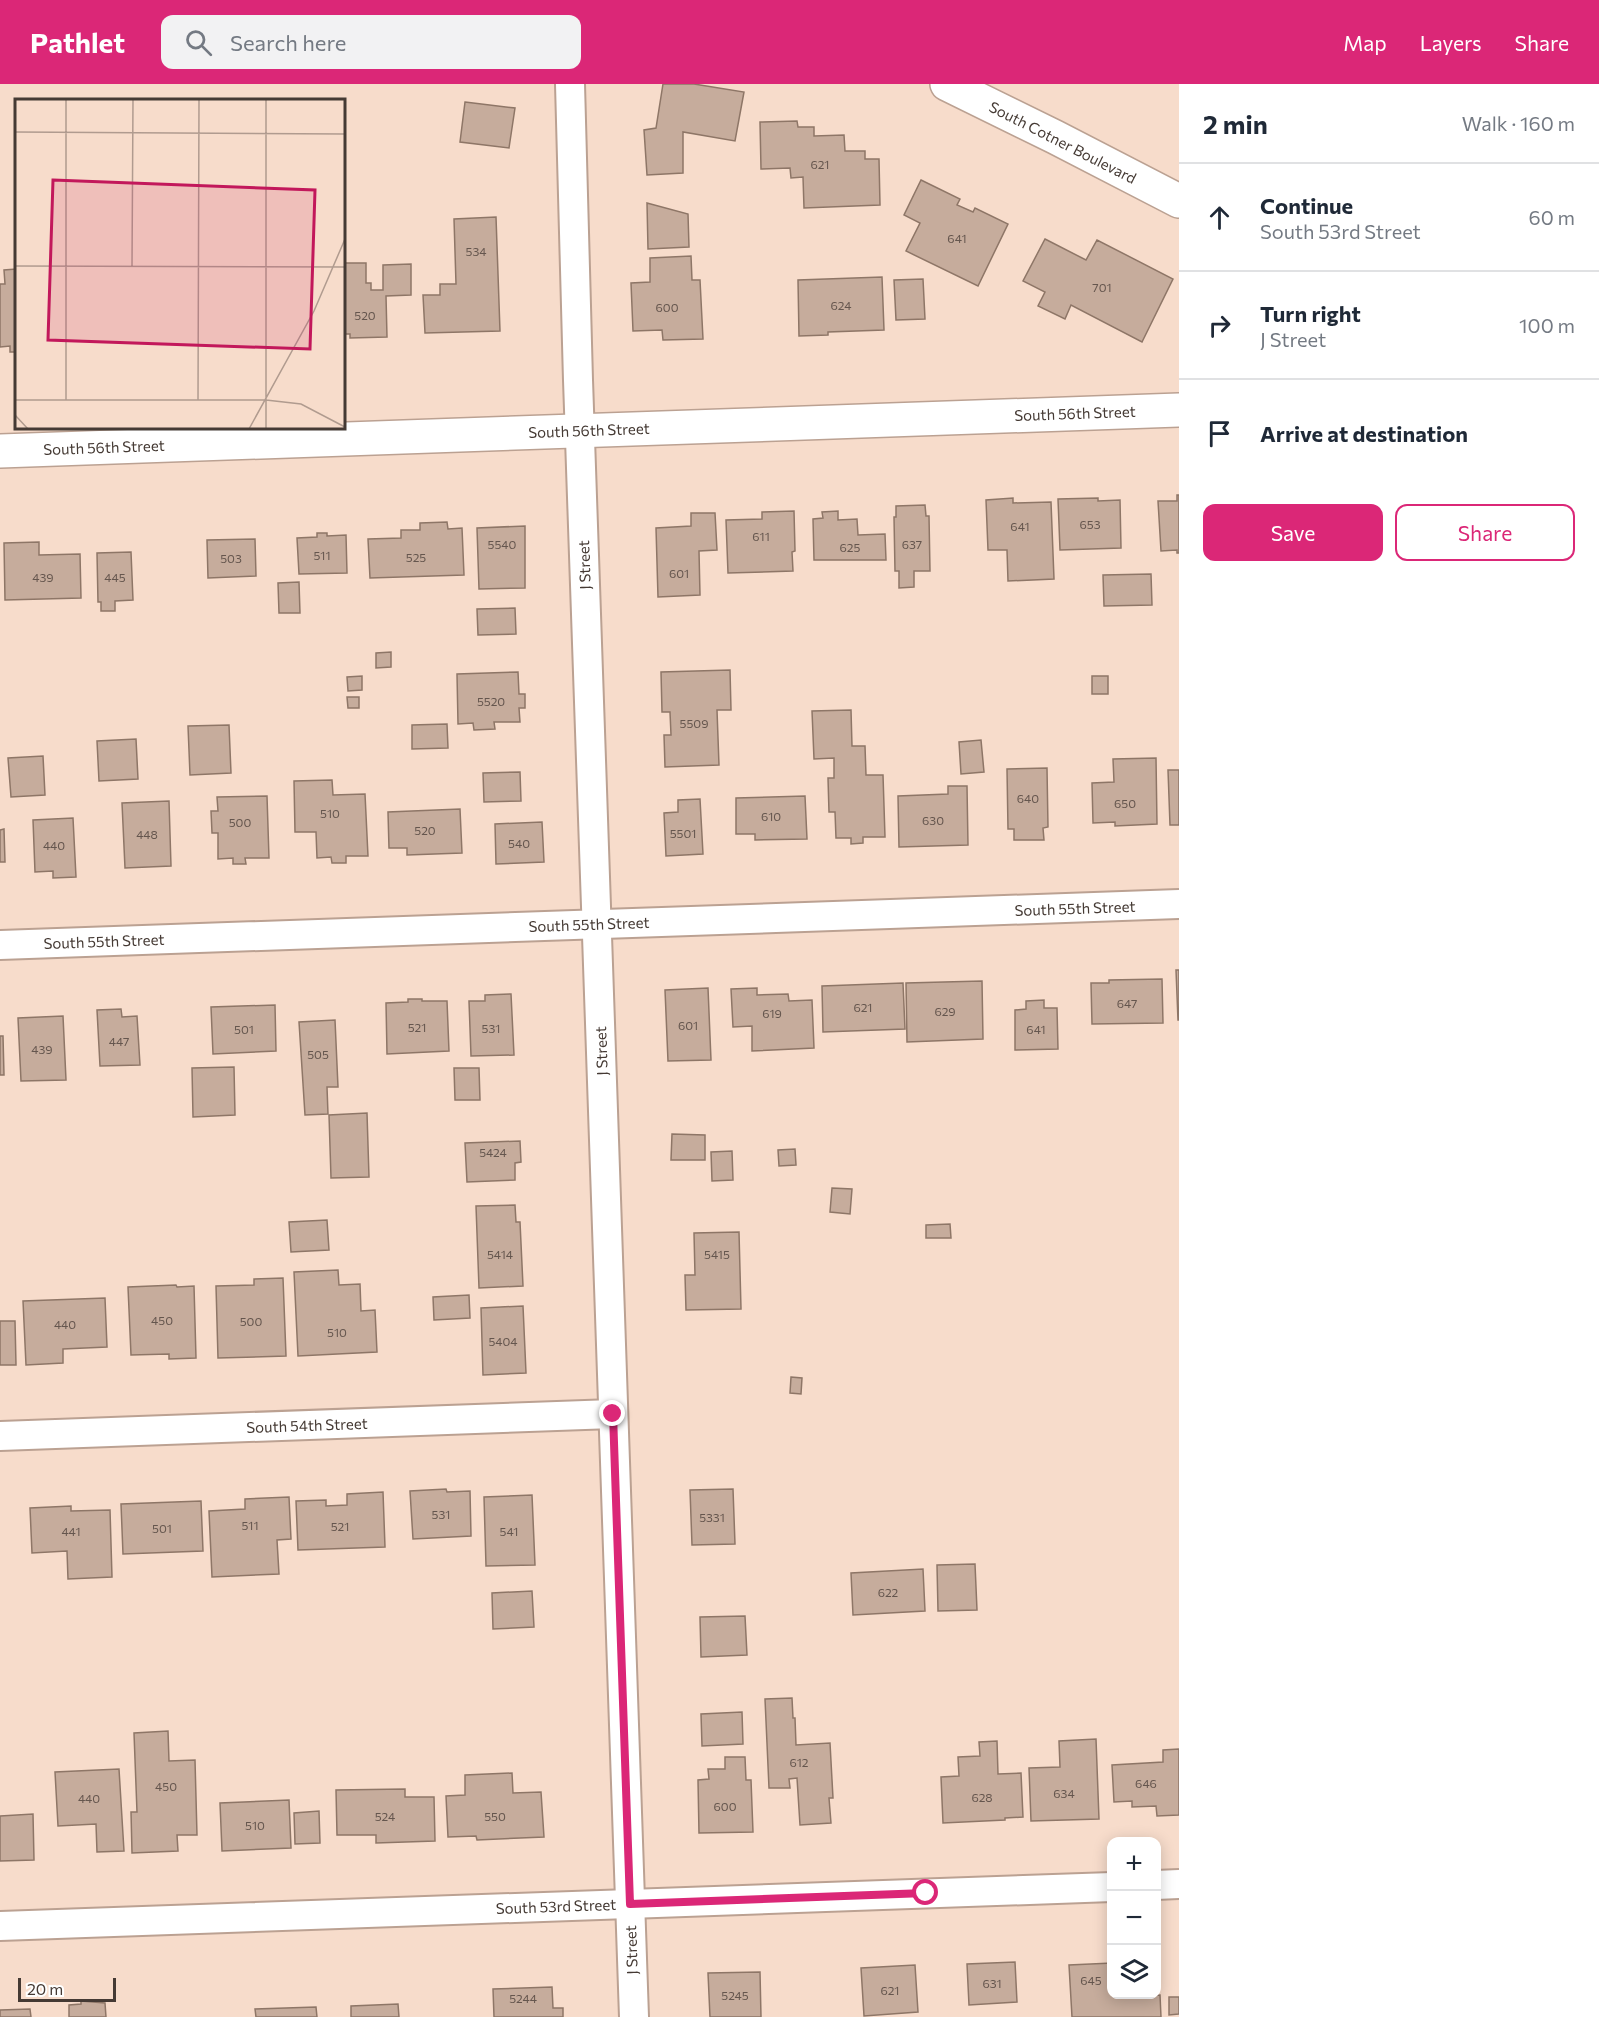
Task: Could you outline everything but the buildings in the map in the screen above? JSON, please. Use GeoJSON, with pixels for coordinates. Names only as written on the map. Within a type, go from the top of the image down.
{"type":"FeatureCollection","features":[{"type":"Feature","properties":{"kind":"main road","name":"South Cotner Boulevard"},"geometry":{"type":"LineString","coordinates":[[947,84],[1179,201]]}},
{"type":"Feature","properties":{"kind":"main road","name":"South 56th Street"},"geometry":{"type":"LineString","coordinates":[[0,451],[1179,410]]}},
{"type":"Feature","properties":{"kind":"street","name":"J Street"},"geometry":{"type":"LineString","coordinates":[[570,84],[579,430],[634,2017]]}},
{"type":"Feature","properties":{"kind":"street","name":"South 55th Street"},"geometry":{"type":"LineString","coordinates":[[0,945],[1179,904]]}},
{"type":"Feature","properties":{"kind":"street","name":"South 54th Street"},"geometry":{"type":"LineString","coordinates":[[0,1436],[613,1414]]}},
{"type":"Feature","properties":{"kind":"street"},"geometry":{"type":"LineString","coordinates":[[1161,1885],[1179,1884]]}},
{"type":"Feature","properties":{"kind":"street","name":"South 53rd Street"},"geometry":{"type":"LineString","coordinates":[[0,1926],[1107,1887]]}},
{"type":"Feature","properties":{"kind":"route"},"geometry":{"type":"LineString","coordinates":[[613,1414],[630,1904],[926,1893]]}}]}
